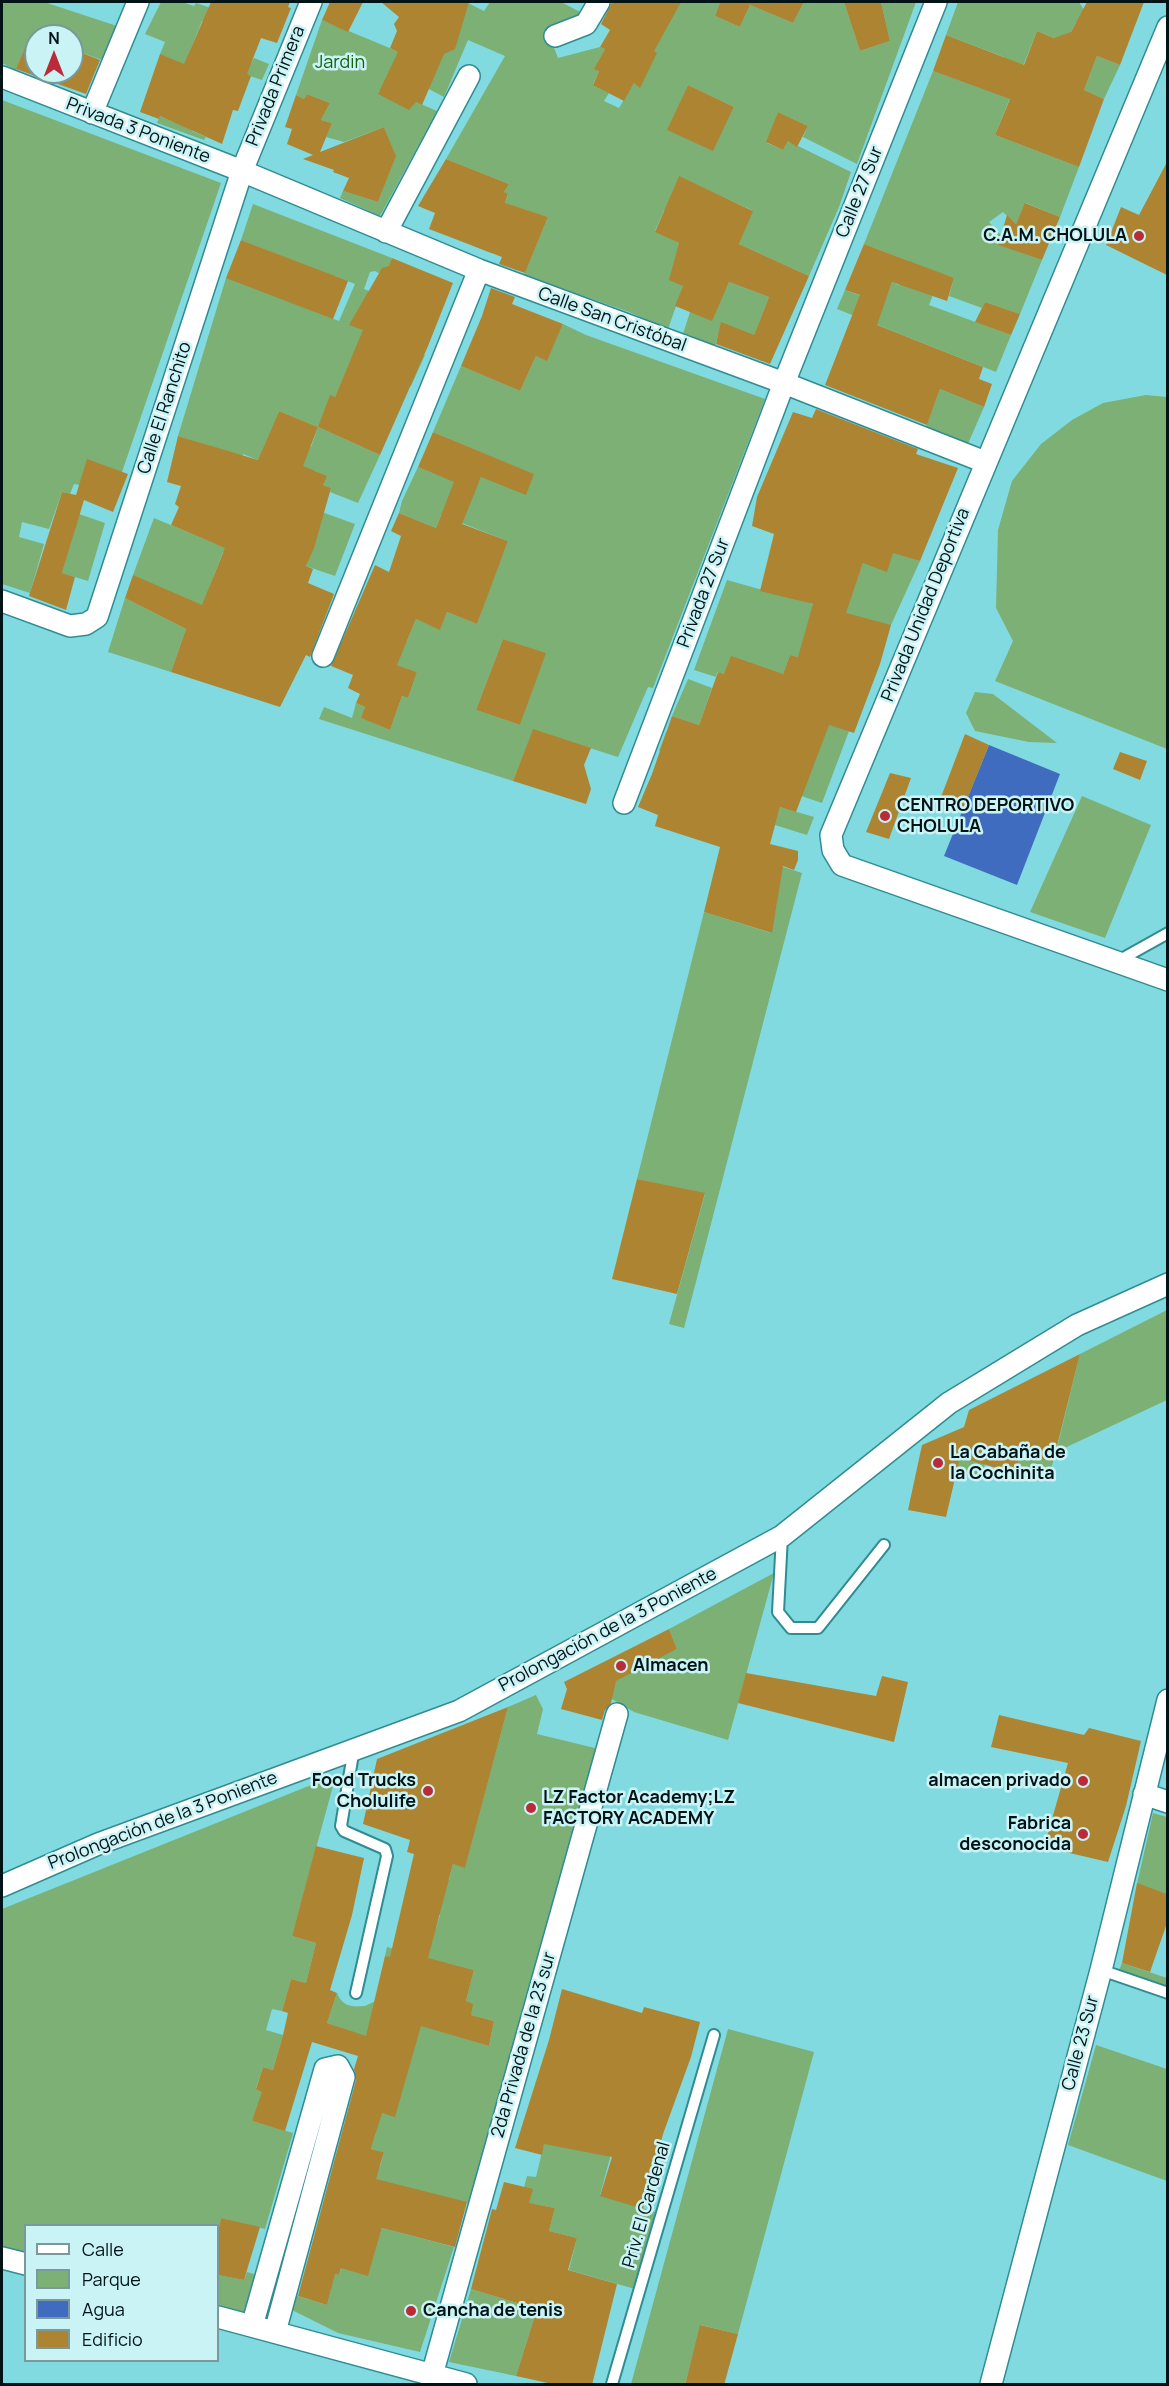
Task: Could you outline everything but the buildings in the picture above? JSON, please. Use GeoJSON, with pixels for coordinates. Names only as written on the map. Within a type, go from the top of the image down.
{"type":"FeatureCollection","features":[{"type":"Feature","properties":{"kind":"street"},"geometry":{"type":"LineString","coordinates":[[92,113],[138,2]]}},
{"type":"Feature","properties":{"kind":"street","name":"Privada Primera"},"geometry":{"type":"LineString","coordinates":[[242,171],[311,2]]}},
{"type":"Feature","properties":{"kind":"street"},"geometry":{"type":"LineString","coordinates":[[555,36],[586,24],[599,2]]}},
{"type":"Feature","properties":{"kind":"street","name":"Calle 27 Sur"},"geometry":{"type":"LineString","coordinates":[[784,383],[936,2]]}},
{"type":"Feature","properties":{"kind":"street","name":"Privada Unidad Deportiva"},"geometry":{"type":"LineString","coordinates":[[1167,27],[831,835],[833,850],[842,865],[1167,980]]}},
{"type":"Feature","properties":{"kind":"street"},"geometry":{"type":"LineString","coordinates":[[386,232],[469,76]]}},
{"type":"Feature","properties":{"kind":"street","name":"Privada 3 Poniente"},"geometry":{"type":"LineString","coordinates":[[2,77],[242,171]]}},
{"type":"Feature","properties":{"kind":"street","name":"Calle San Cristóbal"},"geometry":{"type":"LineString","coordinates":[[242,171],[478,270],[784,383],[985,462]]}},
{"type":"Feature","properties":{"kind":"street","name":"Calle El Ranchito"},"geometry":{"type":"LineString","coordinates":[[2,601],[70,626],[86,624],[97,617],[242,171]]}},
{"type":"Feature","properties":{"kind":"street"},"geometry":{"type":"LineString","coordinates":[[323,656],[478,270]]}},
{"type":"Feature","properties":{"kind":"street","name":"Privada 27 Sur"},"geometry":{"type":"LineString","coordinates":[[624,803],[784,383]]}},
{"type":"Feature","properties":{"kind":"street","name":"Prolongación de la 3 Poniente"},"geometry":{"type":"LineString","coordinates":[[2,1886],[98,1844],[459,1711],[782,1536],[949,1403],[1077,1325],[1167,1284]]}},
{"type":"Feature","properties":{"kind":"street","name":"Calle 23 Sur"},"geometry":{"type":"LineString","coordinates":[[991,2385],[1101,1970],[1144,1794],[1160,1770],[1167,1701]]}},
{"type":"Feature","properties":{"kind":"street","name":"2da Privada de la 23 sur"},"geometry":{"type":"LineString","coordinates":[[432,2375],[617,1714]]}},
{"type":"Feature","properties":{"kind":"street"},"geometry":{"type":"LineString","coordinates":[[1144,1794],[1167,1802]]}},
{"type":"Feature","properties":{"kind":"street"},"geometry":{"type":"LineString","coordinates":[[252,2326],[324,2069],[338,2066],[344,2077],[275,2332]]}},
{"type":"Feature","properties":{"kind":"street"},"geometry":{"type":"LineString","coordinates":[[297,2163],[319,2169]]}},
{"type":"Feature","properties":{"kind":"street"},"geometry":{"type":"LineString","coordinates":[[2,2258],[24,2264]]}},
{"type":"Feature","properties":{"kind":"street"},"geometry":{"type":"LineString","coordinates":[[267,2272],[290,2279]]}},
{"type":"Feature","properties":{"kind":"street"},"geometry":{"type":"LineString","coordinates":[[219,2317],[466,2385]]}},
{"type":"Feature","properties":{"kind":"lane"},"geometry":{"type":"LineString","coordinates":[[1116,962],[1167,933]]}},
{"type":"Feature","properties":{"kind":"lane"},"geometry":{"type":"LineString","coordinates":[[782,1536],[778,1612],[791,1628],[818,1628],[884,1545]]}},
{"type":"Feature","properties":{"kind":"lane"},"geometry":{"type":"LineString","coordinates":[[354,1748],[341,1826],[344,1831],[385,1849],[387,1856],[356,1993]]}},
{"type":"Feature","properties":{"kind":"lane"},"geometry":{"type":"LineString","coordinates":[[1101,1970],[1167,1993]]}},
{"type":"Feature","properties":{"kind":"lane","name":"Priv. El Cardenal"},"geometry":{"type":"LineString","coordinates":[[612,2385],[714,2035]]}},
{"type":"Feature","properties":{"kind":"green space"},"geometry":{"type":"Polygon","coordinates":[[[2,2],[44,2],[117,26],[102,60],[84,53],[84,24],[24,24],[24,51],[16,70],[2,63],[2,2]]]}},
{"type":"Feature","properties":{"kind":"green space"},"geometry":{"type":"Polygon","coordinates":[[[161,2],[182,2],[194,6],[196,3],[211,8],[215,2],[234,2],[217,27],[202,21],[189,53],[250,65],[254,58],[269,64],[262,80],[214,64],[192,131],[206,137],[204,140],[157,123],[160,116],[174,122],[160,54],[165,42],[145,34],[161,2]]]}},
{"type":"Feature","properties":{"kind":"green space","name":"Jardin"},"geometry":{"type":"Polygon","coordinates":[[[397,2],[466,2],[484,11],[490,2],[561,2],[584,14],[547,29],[558,58],[600,47],[605,49],[595,68],[599,71],[593,84],[609,93],[604,101],[619,108],[634,83],[640,87],[656,53],[638,45],[677,2],[720,2],[715,16],[740,27],[750,5],[793,23],[804,2],[844,2],[860,51],[890,41],[881,2],[916,2],[857,164],[803,137],[808,126],[778,112],[767,143],[783,150],[788,141],[851,172],[839,207],[809,276],[739,244],[752,210],[679,177],[671,195],[683,200],[686,221],[664,210],[655,231],[679,243],[683,286],[668,329],[629,312],[524,275],[548,217],[512,206],[496,237],[491,253],[471,245],[500,216],[508,195],[504,192],[509,184],[446,159],[505,56],[468,40],[444,97],[391,69],[416,102],[437,111],[380,216],[340,198],[343,191],[378,202],[393,163],[389,158],[395,154],[384,127],[344,142],[326,137],[332,123],[321,120],[330,103],[307,94],[304,99],[296,95],[322,20],[438,68],[396,4],[397,2]],[[688,85],[668,130],[713,150],[734,107],[688,85]]]}},
{"type":"Feature","properties":{"kind":"green space"},"geometry":{"type":"Polygon","coordinates":[[[958,2],[1079,2],[1084,10],[1081,22],[1076,22],[1071,32],[1062,41],[1037,31],[995,135],[1079,167],[1060,217],[1026,203],[1016,224],[1003,212],[989,222],[1001,235],[999,245],[1042,260],[1020,314],[985,302],[982,308],[949,296],[954,278],[941,274],[929,305],[1011,335],[996,372],[837,309],[845,290],[884,304],[892,282],[899,285],[909,261],[864,244],[933,71],[992,92],[1004,57],[946,35],[958,2]]]}},
{"type":"Feature","properties":{"kind":"green space"},"geometry":{"type":"Polygon","coordinates":[[[1097,56],[1120,65],[1104,99],[1084,90],[1097,56]]]}},
{"type":"Feature","properties":{"kind":"green space"},"geometry":{"type":"Polygon","coordinates":[[[2,100],[221,183],[122,472],[79,485],[74,484],[70,494],[62,492],[49,529],[22,522],[19,537],[44,544],[30,593],[2,584],[2,100]]]}},
{"type":"Feature","properties":{"kind":"green space"},"geometry":{"type":"Polygon","coordinates":[[[253,204],[392,258],[388,272],[382,275],[375,271],[370,272],[364,289],[374,293],[372,334],[425,355],[411,386],[351,360],[335,397],[318,427],[380,455],[358,503],[330,492],[331,488],[323,485],[326,476],[315,471],[272,494],[355,524],[335,576],[306,566],[314,546],[252,562],[223,552],[209,588],[236,636],[133,575],[154,518],[216,544],[258,460],[243,454],[224,503],[210,446],[178,436],[226,278],[313,268],[241,240],[253,204]],[[335,276],[318,313],[339,321],[355,284],[335,276]],[[279,411],[263,449],[292,441],[311,447],[318,427],[279,411]]]}},
{"type":"Feature","properties":{"kind":"green space"},"geometry":{"type":"Polygon","coordinates":[[[729,282],[769,297],[754,335],[725,339],[718,336],[715,346],[683,334],[690,312],[726,289],[729,282]]]}},
{"type":"Feature","properties":{"kind":"green space"},"geometry":{"type":"Polygon","coordinates":[[[563,324],[586,335],[765,399],[653,688],[648,687],[618,757],[533,730],[513,781],[319,719],[324,707],[352,718],[356,703],[365,707],[362,718],[390,730],[402,696],[408,698],[417,672],[397,665],[398,638],[407,641],[416,619],[440,629],[447,612],[477,624],[482,610],[447,557],[494,577],[508,541],[441,515],[436,528],[399,513],[402,501],[418,467],[475,490],[481,477],[533,474],[433,432],[461,366],[520,391],[536,356],[547,360],[563,324]],[[503,639],[476,710],[520,725],[545,653],[503,639]]]}},
{"type":"Feature","properties":{"kind":"green space"},"geometry":{"type":"Polygon","coordinates":[[[940,389],[984,407],[967,446],[925,430],[940,389]]]}},
{"type":"Feature","properties":{"kind":"green space"},"geometry":{"type":"Polygon","coordinates":[[[1146,395],[1167,397],[1167,749],[995,681],[1013,641],[996,608],[998,530],[1012,481],[1041,444],[1072,420],[1103,403],[1146,395]]]}},
{"type":"Feature","properties":{"kind":"green space"},"geometry":{"type":"Polygon","coordinates":[[[812,418],[837,427],[838,535],[920,561],[891,625],[828,665],[790,655],[783,674],[717,672],[716,677],[694,670],[727,580],[809,603],[844,617],[863,563],[830,550],[793,463],[812,418]]]}},
{"type":"Feature","properties":{"kind":"green space"},"geometry":{"type":"Polygon","coordinates":[[[79,514],[105,523],[88,581],[62,573],[79,514]]]}},
{"type":"Feature","properties":{"kind":"green space"},"geometry":{"type":"Polygon","coordinates":[[[125,598],[186,629],[171,672],[108,652],[125,598]]]}},
{"type":"Feature","properties":{"kind":"green space"},"geometry":{"type":"Polygon","coordinates":[[[688,679],[712,688],[699,725],[672,716],[688,679]]]}},
{"type":"Feature","properties":{"kind":"green space"},"geometry":{"type":"Polygon","coordinates":[[[975,692],[993,694],[1057,743],[1029,742],[975,731],[966,713],[975,692]]]}},
{"type":"Feature","properties":{"kind":"green space"},"geometry":{"type":"Polygon","coordinates":[[[824,723],[849,731],[822,803],[659,751],[666,732],[717,747],[824,723]]]}},
{"type":"Feature","properties":{"kind":"green space"},"geometry":{"type":"Polygon","coordinates":[[[1082,796],[1151,825],[1105,938],[1030,912],[1082,796]]]}},
{"type":"Feature","properties":{"kind":"green space"},"geometry":{"type":"Polygon","coordinates":[[[780,807],[814,817],[807,835],[775,825],[780,807]]]}},
{"type":"Feature","properties":{"kind":"green space"},"geometry":{"type":"Polygon","coordinates":[[[721,847],[802,873],[684,1328],[669,1324],[705,1194],[637,1179],[704,912],[771,933],[777,902],[721,847]]]}},
{"type":"Feature","properties":{"kind":"green space"},"geometry":{"type":"Polygon","coordinates":[[[1167,1310],[1167,1400],[1056,1452],[1080,1354],[1167,1310]]]}},
{"type":"Feature","properties":{"kind":"green space"},"geometry":{"type":"Polygon","coordinates":[[[989,1449],[982,1475],[956,1476],[960,1450],[989,1449]]]}},
{"type":"Feature","properties":{"kind":"green space"},"geometry":{"type":"Polygon","coordinates":[[[1020,1455],[1053,1462],[1050,1472],[1016,1474],[1020,1455]]]}},
{"type":"Feature","properties":{"kind":"green space"},"geometry":{"type":"Polygon","coordinates":[[[774,1573],[728,1740],[634,1712],[612,1699],[590,1694],[677,1649],[669,1629],[774,1573]]]}},
{"type":"Feature","properties":{"kind":"green space"},"geometry":{"type":"Polygon","coordinates":[[[536,1695],[543,1709],[537,1734],[599,1749],[468,2203],[376,2180],[363,2163],[380,2167],[384,2152],[371,2149],[376,2133],[378,2112],[395,2116],[366,2037],[327,2023],[337,1993],[348,2005],[365,2006],[436,1972],[385,1956],[387,1947],[425,1957],[430,1928],[436,1928],[440,1915],[437,1914],[442,1880],[449,1880],[453,1864],[465,1867],[508,1707],[536,1695]],[[447,1963],[430,2028],[489,2046],[494,2021],[471,2015],[466,2001],[474,1970],[447,1963]]]}},
{"type":"Feature","properties":{"kind":"green space"},"geometry":{"type":"Polygon","coordinates":[[[336,1775],[292,1936],[316,1943],[306,1983],[291,1979],[282,2011],[272,2009],[266,2030],[283,2035],[273,2070],[263,2067],[256,2088],[265,2093],[252,2121],[293,2133],[265,2229],[221,2218],[219,2227],[219,2224],[24,2224],[24,2256],[2,2249],[2,1909],[336,1775]]]}},
{"type":"Feature","properties":{"kind":"green space"},"geometry":{"type":"Polygon","coordinates":[[[1153,1813],[1167,1817],[1167,1894],[1137,1884],[1153,1813]]]}},
{"type":"Feature","properties":{"kind":"green space"},"geometry":{"type":"Polygon","coordinates":[[[1122,1963],[1167,1978],[1167,1993],[1117,1975],[1122,1963]]]}},
{"type":"Feature","properties":{"kind":"green space"},"geometry":{"type":"Polygon","coordinates":[[[728,2029],[814,2052],[738,2334],[701,2325],[685,2384],[631,2384],[728,2029]]]}},
{"type":"Feature","properties":{"kind":"green space"},"geometry":{"type":"Polygon","coordinates":[[[1096,2045],[1167,2069],[1167,2181],[1068,2145],[1096,2045]]]}},
{"type":"Feature","properties":{"kind":"green space"},"geometry":{"type":"Polygon","coordinates":[[[620,2121],[600,2195],[655,2212],[635,2289],[569,2270],[577,2238],[549,2231],[555,2208],[533,2204],[518,2211],[527,2176],[536,2177],[544,2144],[620,2121]]]}},
{"type":"Feature","properties":{"kind":"green space"},"geometry":{"type":"Polygon","coordinates":[[[382,2228],[454,2247],[420,2352],[338,2333],[290,2309],[294,2295],[327,2305],[331,2289],[330,2273],[339,2275],[346,2254],[368,2275],[382,2228]]]}},
{"type":"Feature","properties":{"kind":"green space"},"geometry":{"type":"Polygon","coordinates":[[[247,2272],[257,2275],[245,2315],[219,2307],[219,2275],[244,2280],[247,2272]]]}},
{"type":"Feature","properties":{"kind":"green space"},"geometry":{"type":"Polygon","coordinates":[[[471,2289],[537,2309],[516,2376],[449,2362],[471,2289]]]}},
{"type":"Feature","properties":{"kind":"water"},"geometry":{"type":"Polygon","coordinates":[[[989,745],[1060,774],[1017,885],[944,856],[989,745]]]}},
{"type":"Feature","properties":{"kind":"place","name":"C.A.M. CHOLULA"},"geometry":{"type":"Point","coordinates":[1139,236]}},
{"type":"Feature","properties":{"kind":"place","name":"CENTRO DEPORTIVO CHOLULA"},"geometry":{"type":"Point","coordinates":[885,816]}},
{"type":"Feature","properties":{"kind":"place","name":"La Cabaña de la Cochinita"},"geometry":{"type":"Point","coordinates":[938,1463]}},
{"type":"Feature","properties":{"kind":"place","name":"Almacen"},"geometry":{"type":"Point","coordinates":[621,1666]}},
{"type":"Feature","properties":{"kind":"place","name":"almacen privado"},"geometry":{"type":"Point","coordinates":[1083,1781]}},
{"type":"Feature","properties":{"kind":"place","name":"Food Trucks Cholulife"},"geometry":{"type":"Point","coordinates":[428,1791]}},
{"type":"Feature","properties":{"kind":"place","name":"LZ Factor Academy;LZ FACTORY ACADEMY"},"geometry":{"type":"Point","coordinates":[531,1808]}},
{"type":"Feature","properties":{"kind":"place","name":"Fabrica desconocida"},"geometry":{"type":"Point","coordinates":[1083,1834]}},
{"type":"Feature","properties":{"kind":"place","name":"Cancha de tenis"},"geometry":{"type":"Point","coordinates":[411,2311]}}]}
